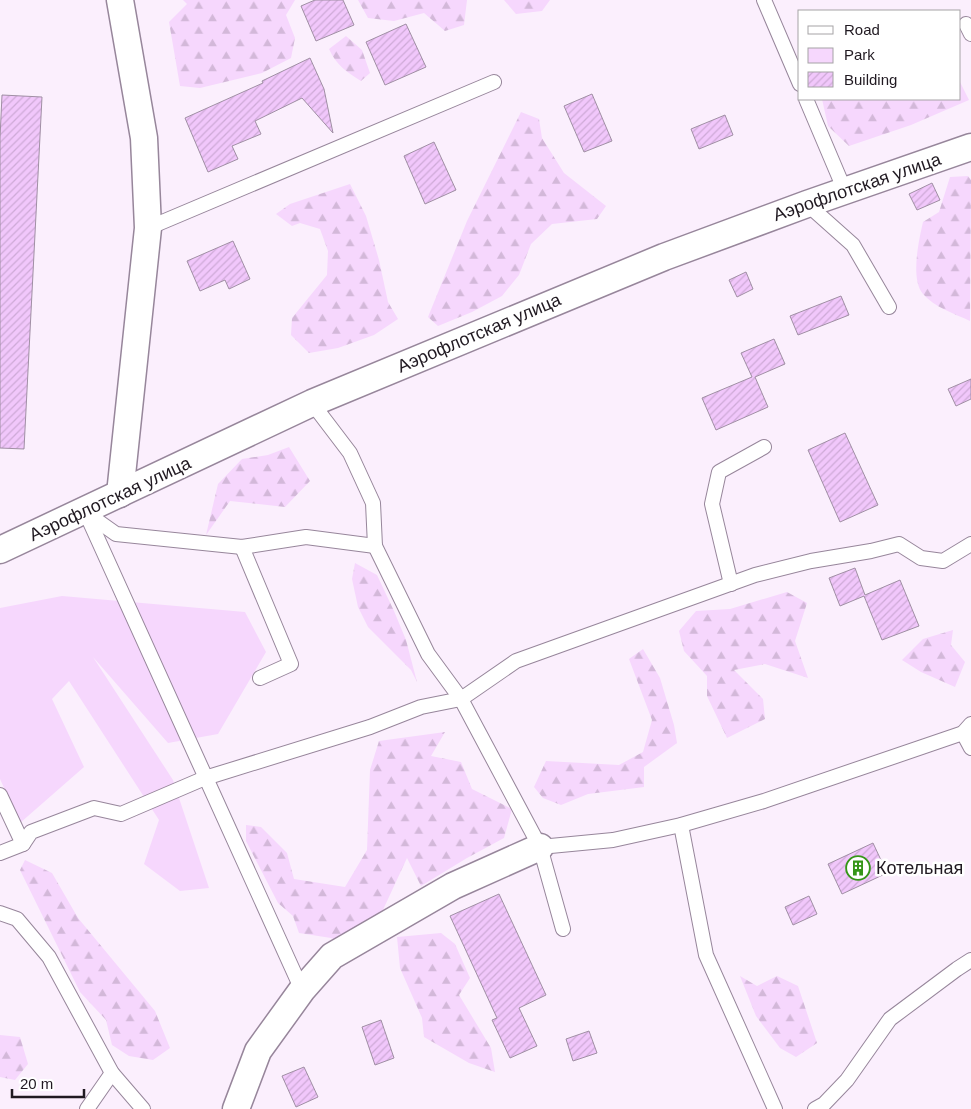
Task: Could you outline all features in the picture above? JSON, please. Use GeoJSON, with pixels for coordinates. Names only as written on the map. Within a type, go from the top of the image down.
{"type":"FeatureCollection","features":[{"type":"Feature","properties":{"kind":"street"},"geometry":{"type":"LineString","coordinates":[[120,0],[144,138],[148,228],[120,494]]}},
{"type":"Feature","properties":{"kind":"street","name":"Аэрофлотская улица"},"geometry":{"type":"LineString","coordinates":[[0,550],[312,403],[664,257],[807,204],[971,147]]}},
{"type":"Feature","properties":{"kind":"street"},"geometry":{"type":"LineString","coordinates":[[236,1109],[258,1051],[302,990],[332,956],[453,886],[540,847]]}},
{"type":"Feature","properties":{"kind":"lane"},"geometry":{"type":"LineString","coordinates":[[764,0],[798,79]]}},
{"type":"Feature","properties":{"kind":"lane"},"geometry":{"type":"LineString","coordinates":[[148,228],[494,82]]}},
{"type":"Feature","properties":{"kind":"lane"},"geometry":{"type":"LineString","coordinates":[[806,100],[846,191]]}},
{"type":"Feature","properties":{"kind":"lane"},"geometry":{"type":"LineString","coordinates":[[807,204],[853,245],[889,307]]}},
{"type":"Feature","properties":{"kind":"lane"},"geometry":{"type":"LineString","coordinates":[[312,403],[350,453],[374,503],[375,546],[428,654],[461,699],[540,847],[563,930]]}},
{"type":"Feature","properties":{"kind":"lane"},"geometry":{"type":"LineString","coordinates":[[731,584],[712,504],[719,472],[764,447]]}},
{"type":"Feature","properties":{"kind":"lane"},"geometry":{"type":"LineString","coordinates":[[85,511],[116,534],[242,546],[306,537],[375,546]]}},
{"type":"Feature","properties":{"kind":"lane"},"geometry":{"type":"LineString","coordinates":[[85,511],[302,990]]}},
{"type":"Feature","properties":{"kind":"lane"},"geometry":{"type":"LineString","coordinates":[[0,853],[23,844],[32,832],[94,808],[122,814],[206,778],[370,727],[421,707],[461,699],[516,661],[755,575],[810,561],[871,552],[899,544],[921,558],[943,561],[971,544]]}},
{"type":"Feature","properties":{"kind":"lane"},"geometry":{"type":"LineString","coordinates":[[242,546],[291,664],[260,678]]}},
{"type":"Feature","properties":{"kind":"lane"},"geometry":{"type":"LineString","coordinates":[[540,847],[613,840],[681,825],[764,801],[967,728],[971,748]]}},
{"type":"Feature","properties":{"kind":"lane"},"geometry":{"type":"LineString","coordinates":[[0,795],[23,844]]}},
{"type":"Feature","properties":{"kind":"lane"},"geometry":{"type":"LineString","coordinates":[[681,825],[706,954],[775,1109]]}},
{"type":"Feature","properties":{"kind":"lane"},"geometry":{"type":"LineString","coordinates":[[0,913],[17,919],[49,957],[112,1073],[143,1109]]}},
{"type":"Feature","properties":{"kind":"lane"},"geometry":{"type":"LineString","coordinates":[[815,1109],[824,1104],[847,1080],[890,1020],[971,960]]}},
{"type":"Feature","properties":{"kind":"lane"},"geometry":{"type":"LineString","coordinates":[[87,1109],[112,1073]]}},
{"type":"Feature","properties":{"kind":"green space"},"geometry":{"type":"Polygon","coordinates":[[[183,0],[295,0],[286,15],[295,38],[291,58],[262,73],[200,88],[180,86],[169,22],[187,4],[183,0]]]}},
{"type":"Feature","properties":{"kind":"green space"},"geometry":{"type":"Polygon","coordinates":[[[358,0],[467,0],[464,25],[445,31],[424,13],[394,21],[368,18],[358,0]]]}},
{"type":"Feature","properties":{"kind":"green space"},"geometry":{"type":"Polygon","coordinates":[[[504,0],[550,0],[542,11],[516,14],[504,0]]]}},
{"type":"Feature","properties":{"kind":"green space"},"geometry":{"type":"Polygon","coordinates":[[[346,36],[362,50],[370,73],[361,81],[339,64],[329,49],[346,36]]]}},
{"type":"Feature","properties":{"kind":"green space"},"geometry":{"type":"Polygon","coordinates":[[[961,84],[969,100],[911,125],[849,146],[828,126],[822,100],[961,100],[961,84]]]}},
{"type":"Feature","properties":{"kind":"green space"},"geometry":{"type":"Polygon","coordinates":[[[521,112],[539,119],[542,138],[564,173],[606,206],[597,219],[552,224],[531,244],[519,275],[502,296],[472,312],[438,326],[428,317],[467,221],[521,112]]]}},
{"type":"Feature","properties":{"kind":"green space"},"geometry":{"type":"Polygon","coordinates":[[[968,176],[971,180],[970,321],[945,310],[928,299],[919,287],[916,269],[923,222],[939,212],[950,177],[968,176]]]}},
{"type":"Feature","properties":{"kind":"green space"},"geometry":{"type":"Polygon","coordinates":[[[350,184],[366,216],[379,260],[388,302],[398,319],[374,335],[338,348],[309,353],[291,335],[292,318],[327,275],[328,251],[320,229],[300,223],[292,226],[276,214],[290,204],[350,184]]]}},
{"type":"Feature","properties":{"kind":"green space"},"geometry":{"type":"Polygon","coordinates":[[[289,447],[310,481],[285,507],[230,501],[206,535],[218,484],[242,459],[268,455],[289,447]]]}},
{"type":"Feature","properties":{"kind":"green space"},"geometry":{"type":"Polygon","coordinates":[[[355,563],[377,575],[406,640],[417,682],[411,670],[368,627],[358,607],[352,579],[355,563]]]}},
{"type":"Feature","properties":{"kind":"green space"},"geometry":{"type":"Polygon","coordinates":[[[787,592],[807,603],[795,641],[808,678],[765,664],[734,670],[763,699],[765,719],[727,738],[707,696],[707,676],[684,651],[679,631],[696,611],[730,609],[787,592]]]}},
{"type":"Feature","properties":{"kind":"green space"},"geometry":{"type":"Polygon","coordinates":[[[62,596],[245,612],[266,652],[218,734],[168,743],[93,657],[173,780],[209,888],[180,891],[144,864],[159,820],[69,681],[52,699],[84,767],[20,823],[0,779],[0,608],[62,596]]]}},
{"type":"Feature","properties":{"kind":"green space"},"geometry":{"type":"Polygon","coordinates":[[[953,630],[951,645],[965,662],[955,687],[921,672],[902,660],[923,639],[953,630]]]}},
{"type":"Feature","properties":{"kind":"green space"},"geometry":{"type":"Polygon","coordinates":[[[643,649],[660,678],[674,725],[677,743],[644,767],[644,787],[588,794],[561,805],[543,798],[534,787],[546,761],[619,765],[643,752],[652,720],[629,659],[643,649]]]}},
{"type":"Feature","properties":{"kind":"green space"},"geometry":{"type":"Polygon","coordinates":[[[445,732],[431,756],[461,762],[472,789],[512,809],[504,838],[421,886],[407,858],[382,912],[367,921],[342,942],[331,938],[299,933],[293,916],[278,903],[246,841],[246,825],[261,827],[287,853],[294,879],[345,887],[367,850],[370,770],[379,741],[445,732]]]}},
{"type":"Feature","properties":{"kind":"green space"},"geometry":{"type":"Polygon","coordinates":[[[25,860],[52,873],[78,918],[155,1011],[170,1048],[153,1060],[129,1056],[112,1045],[106,1020],[80,992],[20,870],[25,860]]]}},
{"type":"Feature","properties":{"kind":"green space"},"geometry":{"type":"Polygon","coordinates":[[[441,933],[455,944],[470,978],[459,995],[491,1048],[495,1072],[469,1063],[424,1037],[422,1018],[400,968],[397,937],[441,933]]]}},
{"type":"Feature","properties":{"kind":"green space"},"geometry":{"type":"Polygon","coordinates":[[[740,976],[757,986],[777,976],[798,986],[817,1043],[796,1057],[780,1048],[756,1016],[740,976]]]}},
{"type":"Feature","properties":{"kind":"green space"},"geometry":{"type":"Polygon","coordinates":[[[0,1035],[20,1037],[28,1064],[15,1080],[0,1077],[0,1035]]]}},
{"type":"Feature","properties":{"kind":"building"},"geometry":{"type":"Polygon","coordinates":[[[315,0],[343,0],[354,25],[316,41],[301,6],[315,0]]]}},
{"type":"Feature","properties":{"kind":"building"},"geometry":{"type":"Polygon","coordinates":[[[406,24],[426,67],[385,85],[366,42],[406,24]]]}},
{"type":"Feature","properties":{"kind":"building"},"geometry":{"type":"Polygon","coordinates":[[[310,58],[324,89],[333,133],[302,98],[255,121],[261,134],[232,146],[238,159],[208,172],[185,118],[263,83],[262,81],[310,58]]]}},
{"type":"Feature","properties":{"kind":"building"},"geometry":{"type":"Polygon","coordinates":[[[592,94],[612,141],[584,152],[564,106],[592,94]]]}},
{"type":"Feature","properties":{"kind":"building"},"geometry":{"type":"Polygon","coordinates":[[[2,95],[42,97],[24,449],[0,448],[0,138],[2,95]]]}},
{"type":"Feature","properties":{"kind":"building"},"geometry":{"type":"Polygon","coordinates":[[[725,115],[733,135],[699,149],[691,129],[725,115]]]}},
{"type":"Feature","properties":{"kind":"building"},"geometry":{"type":"Polygon","coordinates":[[[434,142],[456,190],[425,204],[404,156],[434,142]]]}},
{"type":"Feature","properties":{"kind":"building"},"geometry":{"type":"Polygon","coordinates":[[[932,183],[940,200],[917,210],[909,194],[932,183]]]}},
{"type":"Feature","properties":{"kind":"building"},"geometry":{"type":"Polygon","coordinates":[[[233,241],[250,279],[229,289],[225,280],[200,291],[187,261],[233,241]]]}},
{"type":"Feature","properties":{"kind":"building"},"geometry":{"type":"Polygon","coordinates":[[[746,272],[753,289],[737,297],[729,280],[746,272]]]}},
{"type":"Feature","properties":{"kind":"building"},"geometry":{"type":"Polygon","coordinates":[[[841,296],[849,315],[798,335],[790,316],[841,296]]]}},
{"type":"Feature","properties":{"kind":"building"},"geometry":{"type":"Polygon","coordinates":[[[774,339],[785,364],[755,377],[768,407],[716,430],[702,398],[752,377],[741,353],[774,339]]]}},
{"type":"Feature","properties":{"kind":"building"},"geometry":{"type":"Polygon","coordinates":[[[971,379],[971,399],[956,406],[948,389],[971,379]]]}},
{"type":"Feature","properties":{"kind":"building"},"geometry":{"type":"Polygon","coordinates":[[[845,433],[878,505],[840,522],[808,450],[845,433]]]}},
{"type":"Feature","properties":{"kind":"building"},"geometry":{"type":"Polygon","coordinates":[[[855,568],[865,595],[900,580],[919,626],[882,640],[864,596],[840,606],[829,578],[855,568]]]}},
{"type":"Feature","properties":{"kind":"building","name":"Котельная"},"geometry":{"type":"Polygon","coordinates":[[[873,843],[887,873],[842,894],[828,864],[873,843]]]}},
{"type":"Feature","properties":{"kind":"building"},"geometry":{"type":"Polygon","coordinates":[[[499,894],[546,995],[519,1008],[537,1046],[510,1058],[492,1020],[497,1018],[450,916],[499,894]]]}},
{"type":"Feature","properties":{"kind":"building"},"geometry":{"type":"Polygon","coordinates":[[[809,896],[817,914],[793,925],[785,907],[809,896]]]}},
{"type":"Feature","properties":{"kind":"building"},"geometry":{"type":"Polygon","coordinates":[[[381,1020],[394,1058],[375,1065],[362,1027],[381,1020]]]}},
{"type":"Feature","properties":{"kind":"building"},"geometry":{"type":"Polygon","coordinates":[[[589,1031],[597,1053],[573,1061],[566,1039],[589,1031]]]}},
{"type":"Feature","properties":{"kind":"building"},"geometry":{"type":"Polygon","coordinates":[[[304,1067],[318,1097],[296,1107],[282,1076],[304,1067]]]}},
{"type":"Feature","properties":{"kind":"place","name":"Котельная"},"geometry":{"type":"Point","coordinates":[858,868]}}]}
